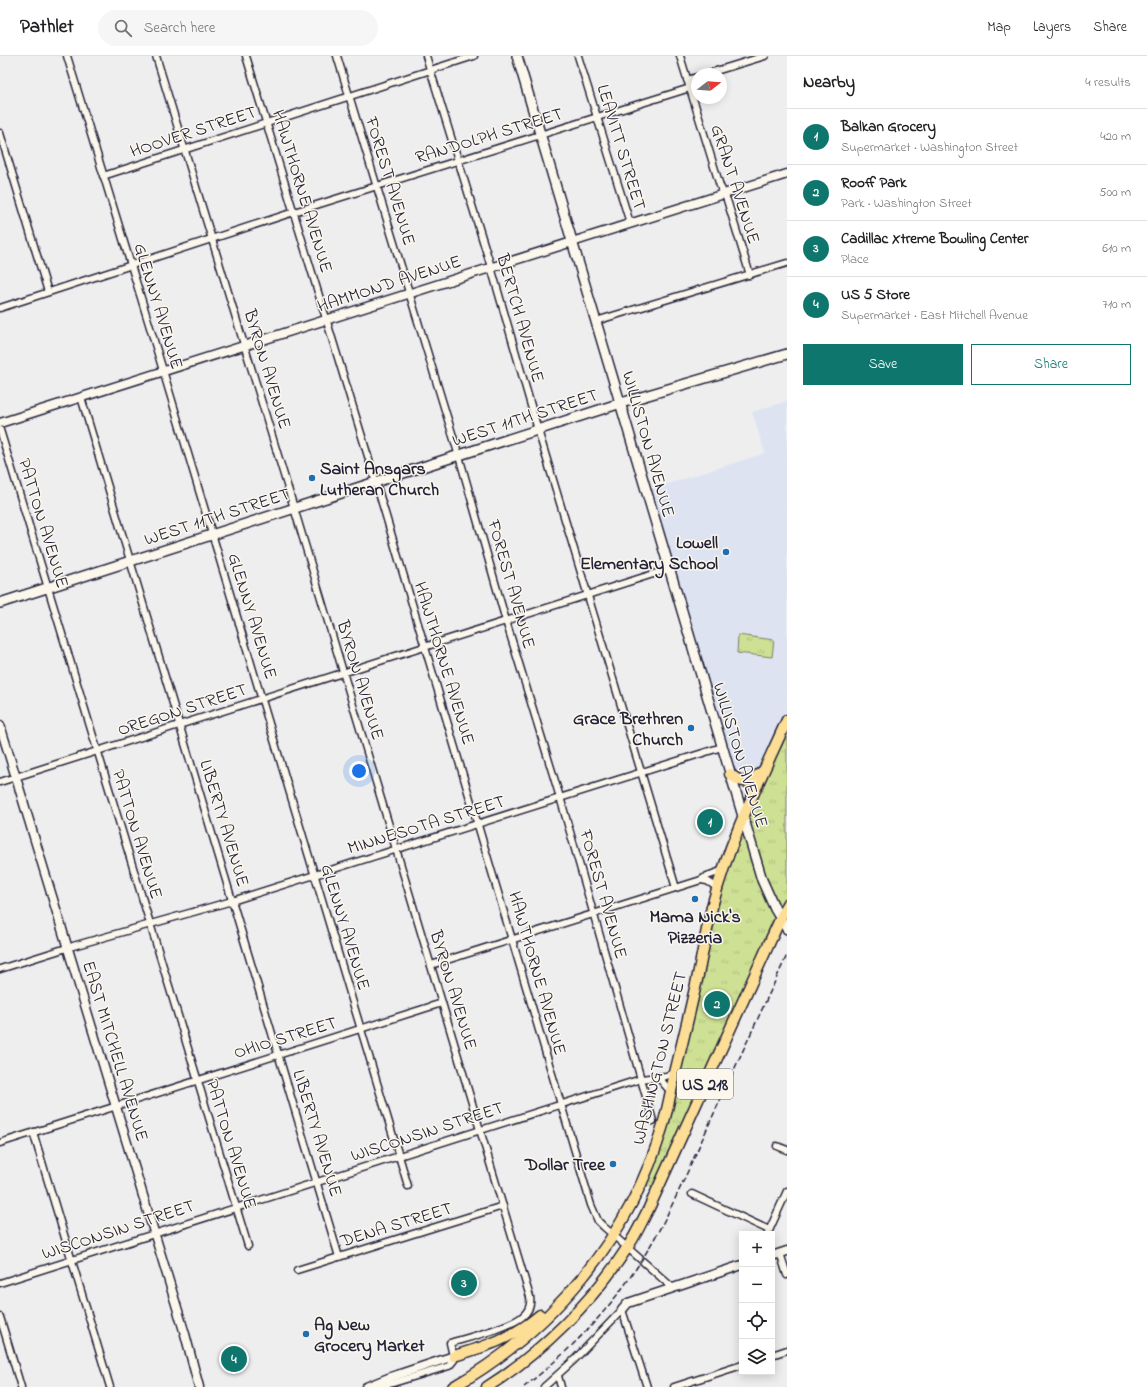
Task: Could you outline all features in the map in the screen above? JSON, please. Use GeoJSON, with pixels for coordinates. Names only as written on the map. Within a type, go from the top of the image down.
{"type":"FeatureCollection","features":[{"type":"Feature","properties":{"kind":"highway","name":"WASHINGTON STREET"},"geometry":{"type":"LineString","coordinates":[[453,1387],[484,1368],[521,1340],[547,1316],[579,1281],[614,1236],[634,1200],[663,1127],[713,902],[743,817],[787,720]]}},
{"type":"Feature","properties":{"kind":"highway"},"geometry":{"type":"LineString","coordinates":[[730,774],[740,781],[747,782],[764,770]]}},
{"type":"Feature","properties":{"kind":"highway","name":"WASHINGTON STREET"},"geometry":{"type":"LineString","coordinates":[[487,1387],[535,1352],[560,1329],[593,1294],[627,1248],[649,1208],[787,904]]}},
{"type":"Feature","properties":{"kind":"highway"},"geometry":{"type":"LineString","coordinates":[[454,1356],[494,1344],[511,1335],[532,1321],[579,1281]]}},
{"type":"Feature","properties":{"kind":"main road","name":"WILLISTON AVENUE"},"geometry":{"type":"LineString","coordinates":[[517,56],[743,817],[766,890],[780,919],[787,929]]}},
{"type":"Feature","properties":{"kind":"main road","name":"WEST 11TH STREET"},"geometry":{"type":"LineString","coordinates":[[0,603],[621,403],[787,354]]}},
{"type":"Feature","properties":{"kind":"street","name":"GLENNY AVENUE"},"geometry":{"type":"LineString","coordinates":[[67,56],[164,371],[408,1186]]}},
{"type":"Feature","properties":{"kind":"street","name":"BYRON AVENUE"},"geometry":{"type":"LineString","coordinates":[[156,56],[213,239],[530,1297],[531,1302],[527,1312],[514,1322],[450,1344],[454,1356]]}},
{"type":"Feature","properties":{"kind":"street","name":"HAWTHORNE AVENUE"},"geometry":{"type":"LineString","coordinates":[[246,56],[327,319],[593,1209],[598,1221],[673,1288]]}},
{"type":"Feature","properties":{"kind":"street","name":"FOREST AVENUE"},"geometry":{"type":"LineString","coordinates":[[337,56],[408,294],[459,456],[506,621],[560,797],[653,1121]]}},
{"type":"Feature","properties":{"kind":"street","name":"BERTCH AVENUE"},"geometry":{"type":"LineString","coordinates":[[426,56],[491,267],[538,430],[589,594],[676,888]]}},
{"type":"Feature","properties":{"kind":"street","name":"HOOVER STREET"},"geometry":{"type":"LineString","coordinates":[[103,176],[474,56]]}},
{"type":"Feature","properties":{"kind":"street","name":"LEAVITT STREET"},"geometry":{"type":"LineString","coordinates":[[578,56],[630,223]]}},
{"type":"Feature","properties":{"kind":"street","name":"GRANT AVENUE"},"geometry":{"type":"LineString","coordinates":[[680,56],[750,274]]}},
{"type":"Feature","properties":{"kind":"street"},"geometry":{"type":"LineString","coordinates":[[726,68],[765,56]]}},
{"type":"Feature","properties":{"kind":"street"},"geometry":{"type":"LineString","coordinates":[[687,80],[691,79]]}},
{"type":"Feature","properties":{"kind":"street","name":"RANDOLPH STREET"},"geometry":{"type":"LineString","coordinates":[[0,308],[294,212],[690,88]]}},
{"type":"Feature","properties":{"kind":"street"},"geometry":{"type":"LineString","coordinates":[[0,133],[48,292]]}},
{"type":"Feature","properties":{"kind":"street","name":"HAMMOND AVENUE"},"geometry":{"type":"LineString","coordinates":[[0,423],[787,174]]}},
{"type":"Feature","properties":{"kind":"street"},"geometry":{"type":"LineString","coordinates":[[596,321],[787,263]]}},
{"type":"Feature","properties":{"kind":"street","name":"LIBERTY AVENUE"},"geometry":{"type":"LineString","coordinates":[[81,397],[339,1257]]}},
{"type":"Feature","properties":{"kind":"street","name":"PATTON AVENUE"},"geometry":{"type":"LineString","coordinates":[[0,430],[248,1246]]}},
{"type":"Feature","properties":{"kind":"street","name":"OREGON STREET"},"geometry":{"type":"LineString","coordinates":[[0,782],[669,569]]}},
{"type":"Feature","properties":{"kind":"street","name":"EAST MITCHELL AVENUE"},"geometry":{"type":"LineString","coordinates":[[0,725],[200,1387]]}},
{"type":"Feature","properties":{"kind":"street","name":"MINNESOTA STREET"},"geometry":{"type":"LineString","coordinates":[[0,969],[232,901],[722,747]]}},
{"type":"Feature","properties":{"kind":"street"},"geometry":{"type":"LineString","coordinates":[[430,965],[701,880],[707,876],[724,870]]}},
{"type":"Feature","properties":{"kind":"street"},"geometry":{"type":"LineString","coordinates":[[701,880],[707,880],[718,888]]}},
{"type":"Feature","properties":{"kind":"street","name":"OHIO STREET"},"geometry":{"type":"LineString","coordinates":[[0,1143],[442,1003]]}},
{"type":"Feature","properties":{"kind":"street","name":"WISCONSIN STREET"},"geometry":{"type":"LineString","coordinates":[[0,1283],[641,1079],[675,1073]]}},
{"type":"Feature","properties":{"kind":"street"},"geometry":{"type":"LineString","coordinates":[[658,1077],[671,1092]]}},
{"type":"Feature","properties":{"kind":"street"},"geometry":{"type":"LineString","coordinates":[[33,1132],[110,1387]]}},
{"type":"Feature","properties":{"kind":"street"},"geometry":{"type":"LineString","coordinates":[[777,1146],[787,1150]]}},
{"type":"Feature","properties":{"kind":"street"},"geometry":{"type":"LineString","coordinates":[[768,1231],[787,1191]]}},
{"type":"Feature","properties":{"kind":"street"},"geometry":{"type":"LineString","coordinates":[[692,1194],[766,1231]]}},
{"type":"Feature","properties":{"kind":"street","name":"DENA STREET"},"geometry":{"type":"LineString","coordinates":[[297,1270],[503,1206]]}},
{"type":"Feature","properties":{"kind":"street"},"geometry":{"type":"LineString","coordinates":[[780,1253],[787,1274]]}},
{"type":"Feature","properties":{"kind":"street"},"geometry":{"type":"LineString","coordinates":[[544,1387],[558,1376],[603,1331],[628,1303],[739,1266]]}},
{"type":"Feature","properties":{"kind":"street"},"geometry":{"type":"LineString","coordinates":[[622,1310],[647,1387]]}},
{"type":"Feature","properties":{"kind":"street"},"geometry":{"type":"LineString","coordinates":[[0,1317],[21,1387]]}},
{"type":"Feature","properties":{"kind":"street"},"geometry":{"type":"LineString","coordinates":[[775,1354],[787,1350]]}},
{"type":"Feature","properties":{"kind":"street"},"geometry":{"type":"LineString","coordinates":[[366,1387],[454,1356]]}},
{"type":"Feature","properties":{"kind":"street"},"geometry":{"type":"LineString","coordinates":[[372,1387],[393,1383],[443,1369],[451,1364],[454,1356]]}},
{"type":"Feature","properties":{"kind":"street"},"geometry":{"type":"LineString","coordinates":[[674,1387],[739,1366]]}},
{"type":"Feature","properties":{"kind":"street"},"geometry":{"type":"LineString","coordinates":[[558,1376],[561,1387]]}},
{"type":"Feature","properties":{"kind":"shaded area","name":"Lowell Elementary School"},"geometry":{"type":"Polygon","coordinates":[[[787,401],[787,720],[764,770],[730,774],[646,491],[765,453],[752,412],[787,401]]]}},
{"type":"Feature","properties":{"kind":"green space"},"geometry":{"type":"Polygon","coordinates":[[[738,635],[774,640],[772,657],[737,653],[738,635]]]}},
{"type":"Feature","properties":{"kind":"green space"},"geometry":{"type":"Polygon","coordinates":[[[787,722],[787,909],[658,1189],[641,1184],[656,1147],[713,902],[787,722]]]}},
{"type":"Feature","properties":{"kind":"railway"},"geometry":{"type":"LineString","coordinates":[[524,1387],[541,1374],[588,1329],[616,1296],[641,1261],[661,1227],[678,1192],[787,955]]}},
{"type":"Feature","properties":{"kind":"place","name":"Saint Ansgars Lutheran Church"},"geometry":{"type":"Point","coordinates":[312,478]}},
{"type":"Feature","properties":{"kind":"place","name":"Lowell Elementary School"},"geometry":{"type":"Point","coordinates":[726,552]}},
{"type":"Feature","properties":{"kind":"place","name":"Grace Brethren Church"},"geometry":{"type":"Point","coordinates":[691,728]}},
{"type":"Feature","properties":{"kind":"place","name":"Balkan Grocery"},"geometry":{"type":"Point","coordinates":[710,822]}},
{"type":"Feature","properties":{"kind":"place","name":"Mama Nick's Pizzeria"},"geometry":{"type":"Point","coordinates":[695,899]}},
{"type":"Feature","properties":{"kind":"place","name":"Rooff Park"},"geometry":{"type":"Point","coordinates":[717,1004]}},
{"type":"Feature","properties":{"kind":"place","name":"Dollar Tree"},"geometry":{"type":"Point","coordinates":[613,1164]}},
{"type":"Feature","properties":{"kind":"place","name":"Cadillac Xtreme Bowling Center"},"geometry":{"type":"Point","coordinates":[464,1283]}},
{"type":"Feature","properties":{"kind":"place","name":"Ag New Grocery Market"},"geometry":{"type":"Point","coordinates":[306,1334]}},
{"type":"Feature","properties":{"kind":"place","name":"US 5 Store"},"geometry":{"type":"Point","coordinates":[234,1359]}}]}
